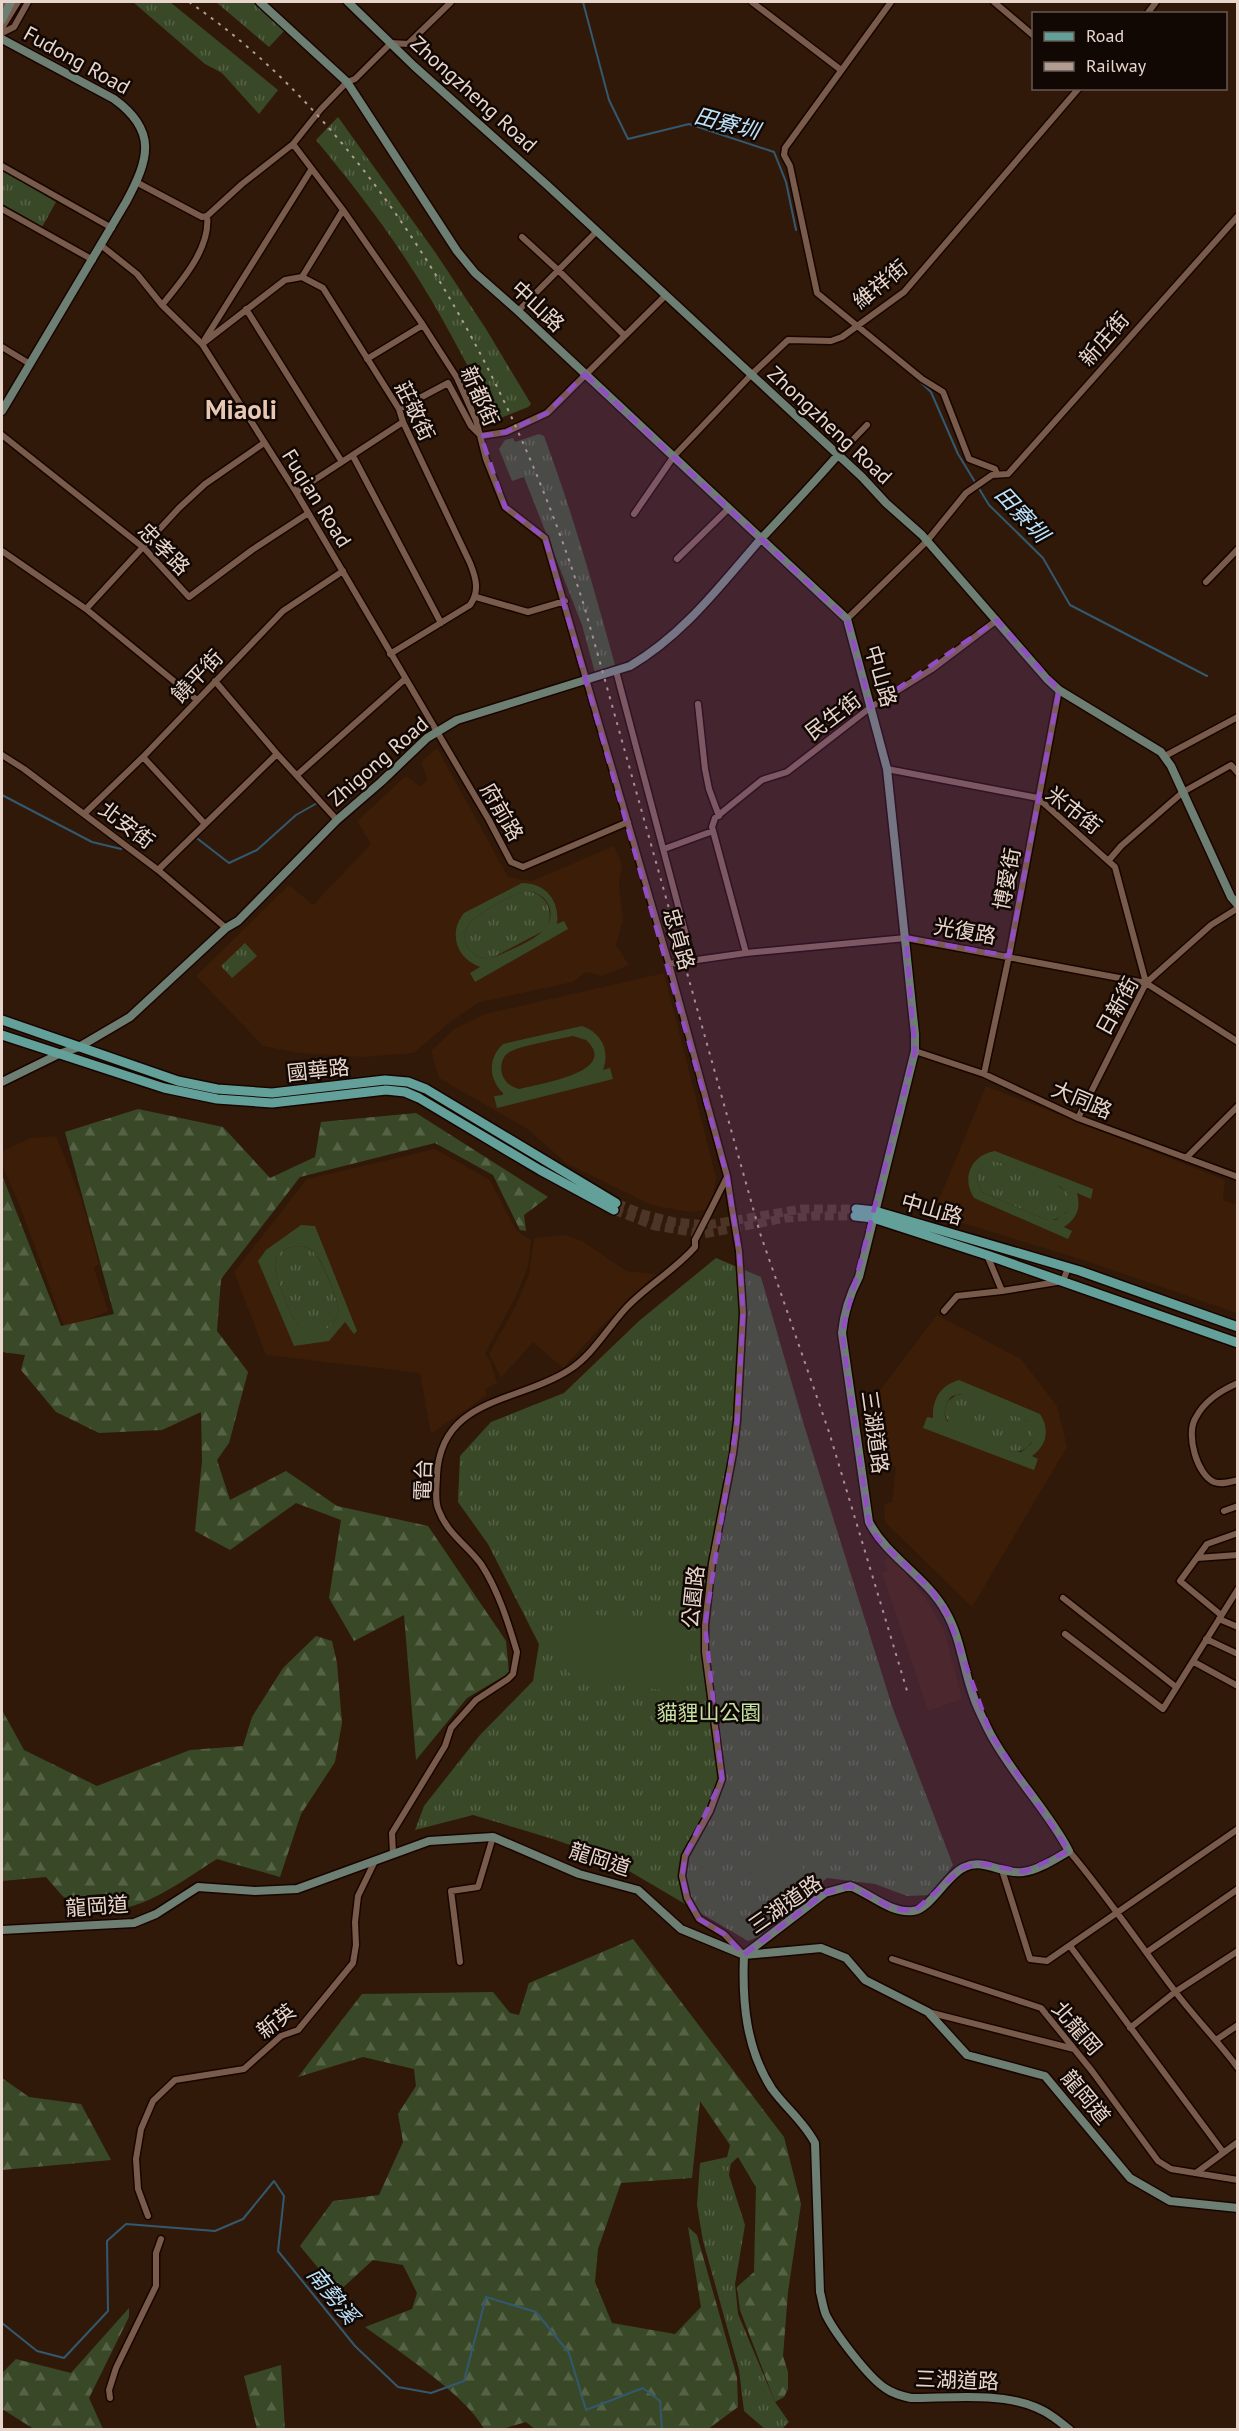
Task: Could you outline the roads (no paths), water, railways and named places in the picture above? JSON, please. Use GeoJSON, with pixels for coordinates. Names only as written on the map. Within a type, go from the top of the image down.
{"type":"FeatureCollection","features":[{"type":"Feature","properties":{"kind":"main road","name":"國華路"},"geometry":{"type":"LineString","coordinates":[[2,1020],[177,1080],[272,1098]]}},
{"type":"Feature","properties":{"kind":"main road","name":"國華路"},"geometry":{"type":"LineString","coordinates":[[2,1035],[164,1088],[217,1099],[272,1098],[386,1090],[405,1092],[419,1098],[540,1170],[615,1207]]}},
{"type":"Feature","properties":{"kind":"main road"},"geometry":{"type":"LineString","coordinates":[[855,1212],[874,1215]]}},
{"type":"Feature","properties":{"kind":"main road","name":"中山路"},"geometry":{"type":"LineString","coordinates":[[874,1215],[1238,1343]]}},
{"type":"Feature","properties":{"kind":"main road","name":"中山路"},"geometry":{"type":"LineString","coordinates":[[874,1215],[1068,1268],[1238,1327]]}},
{"type":"Feature","properties":{"kind":"street"},"geometry":{"type":"LineString","coordinates":[[2,10],[5,2]]}},
{"type":"Feature","properties":{"kind":"street"},"geometry":{"type":"LineString","coordinates":[[2,20],[11,2]]}},
{"type":"Feature","properties":{"kind":"street"},"geometry":{"type":"LineString","coordinates":[[2,28],[18,2]]}},
{"type":"Feature","properties":{"kind":"street"},"geometry":{"type":"LineString","coordinates":[[2,33],[14,27],[28,2]]}},
{"type":"Feature","properties":{"kind":"street","name":"中山路"},"geometry":{"type":"LineString","coordinates":[[260,2],[346,82],[457,251],[476,273],[847,620],[887,769],[906,938],[915,1051],[874,1215]]}},
{"type":"Feature","properties":{"kind":"street","name":"Zhongzheng Road"},"geometry":{"type":"LineString","coordinates":[[348,2],[862,477],[927,541],[1038,670],[1059,690],[1146,741],[1165,756],[1231,897],[1238,907]]}},
{"type":"Feature","properties":{"kind":"street"},"geometry":{"type":"LineString","coordinates":[[136,182],[202,217],[207,216],[242,184],[293,144],[346,82],[356,79],[391,43],[408,44],[451,2]]}},
{"type":"Feature","properties":{"kind":"street"},"geometry":{"type":"LineString","coordinates":[[752,2],[841,70]]}},
{"type":"Feature","properties":{"kind":"street"},"geometry":{"type":"LineString","coordinates":[[891,2],[785,148],[784,155],[790,166],[817,292],[922,379],[943,392],[969,459],[995,469],[995,474]]}},
{"type":"Feature","properties":{"kind":"street"},"geometry":{"type":"LineString","coordinates":[[994,2],[1032,34]]}},
{"type":"Feature","properties":{"kind":"street","name":"Fudong Road"},"geometry":{"type":"LineString","coordinates":[[2,39],[114,99],[134,114],[141,127],[145,149],[142,167],[136,182],[112,228],[2,411]]}},
{"type":"Feature","properties":{"kind":"street","name":"維祥街"},"geometry":{"type":"LineString","coordinates":[[634,514],[674,456],[751,375],[788,340],[831,341],[842,337],[904,292],[1077,90]]}},
{"type":"Feature","properties":{"kind":"street","name":"新都街"},"geometry":{"type":"LineString","coordinates":[[293,144],[343,210],[457,378],[481,436],[486,459],[505,507],[545,538],[587,680]]}},
{"type":"Feature","properties":{"kind":"street"},"geometry":{"type":"LineString","coordinates":[[2,166],[112,228]]}},
{"type":"Feature","properties":{"kind":"street"},"geometry":{"type":"LineString","coordinates":[[202,344],[311,170]]}},
{"type":"Feature","properties":{"kind":"street"},"geometry":{"type":"LineString","coordinates":[[2,209],[93,260]]}},
{"type":"Feature","properties":{"kind":"street"},"geometry":{"type":"LineString","coordinates":[[202,344],[285,280],[302,277],[343,210]]}},
{"type":"Feature","properties":{"kind":"street"},"geometry":{"type":"LineString","coordinates":[[162,305],[191,270],[208,227],[207,216]]}},
{"type":"Feature","properties":{"kind":"street","name":"新庄街"},"geometry":{"type":"LineString","coordinates":[[847,620],[927,541],[966,493],[995,474],[1008,474],[1238,216]]}},
{"type":"Feature","properties":{"kind":"street"},"geometry":{"type":"LineString","coordinates":[[518,310],[597,231]]}},
{"type":"Feature","properties":{"kind":"street"},"geometry":{"type":"LineString","coordinates":[[522,237],[625,336]]}},
{"type":"Feature","properties":{"kind":"street","name":"Fuqian Road"},"geometry":{"type":"LineString","coordinates":[[102,246],[137,274],[162,305],[202,344],[296,492],[435,732]]}},
{"type":"Feature","properties":{"kind":"street","name":"莊敬街"},"geometry":{"type":"LineString","coordinates":[[302,277],[324,288],[399,409],[403,423],[470,563],[477,585],[476,597]]}},
{"type":"Feature","properties":{"kind":"street"},"geometry":{"type":"LineString","coordinates":[[399,409],[448,382],[471,426],[481,436],[506,432],[547,413],[666,295]]}},
{"type":"Feature","properties":{"kind":"street"},"geometry":{"type":"LineString","coordinates":[[246,309],[342,462]]}},
{"type":"Feature","properties":{"kind":"street"},"geometry":{"type":"LineString","coordinates":[[368,359],[423,325]]}},
{"type":"Feature","properties":{"kind":"street"},"geometry":{"type":"LineString","coordinates":[[2,347],[30,364]]}},
{"type":"Feature","properties":{"kind":"street"},"geometry":{"type":"LineString","coordinates":[[296,492],[403,423]]}},
{"type":"Feature","properties":{"kind":"street","name":"Zhigong Road"},"geometry":{"type":"LineString","coordinates":[[2,1082],[59,1054],[79,1047],[130,1017],[226,928],[238,921],[337,820],[435,732],[457,720],[630,666],[653,652],[674,635],[867,425]]}},
{"type":"Feature","properties":{"kind":"street","name":"忠孝路"},"geometry":{"type":"LineString","coordinates":[[2,435],[144,548],[189,597],[252,550],[307,514]]}},
{"type":"Feature","properties":{"kind":"street"},"geometry":{"type":"LineString","coordinates":[[86,609],[179,508],[205,484],[264,443]]}},
{"type":"Feature","properties":{"kind":"street"},"geometry":{"type":"LineString","coordinates":[[353,456],[441,623]]}},
{"type":"Feature","properties":{"kind":"street"},"geometry":{"type":"LineString","coordinates":[[677,559],[729,508]]}},
{"type":"Feature","properties":{"kind":"street"},"geometry":{"type":"LineString","coordinates":[[1206,582],[1238,549]]}},
{"type":"Feature","properties":{"kind":"street"},"geometry":{"type":"LineString","coordinates":[[2,551],[86,609],[197,700]]}},
{"type":"Feature","properties":{"kind":"street","name":"饒平街"},"geometry":{"type":"LineString","coordinates":[[84,814],[143,757],[283,611],[343,571]]}},
{"type":"Feature","properties":{"kind":"street"},"geometry":{"type":"LineString","coordinates":[[390,654],[470,605],[476,597],[528,612],[565,601]]}},
{"type":"Feature","properties":{"kind":"street","name":"民生街"},"geometry":{"type":"LineString","coordinates":[[719,816],[762,780],[787,772],[872,707],[932,669],[997,620]]}},
{"type":"Feature","properties":{"kind":"street"},"geometry":{"type":"LineString","coordinates":[[616,671],[693,962]]}},
{"type":"Feature","properties":{"kind":"street"},"geometry":{"type":"LineString","coordinates":[[297,775],[405,679]]}},
{"type":"Feature","properties":{"kind":"street","name":"忠貞路"},"geometry":{"type":"LineString","coordinates":[[587,680],[669,964],[727,1176],[732,1209]]}},
{"type":"Feature","properties":{"kind":"street"},"geometry":{"type":"LineString","coordinates":[[215,681],[337,820]]}},
{"type":"Feature","properties":{"kind":"street","name":"博愛街"},"geometry":{"type":"LineString","coordinates":[[984,1074],[1009,956],[1059,690]]}},
{"type":"Feature","properties":{"kind":"street"},"geometry":{"type":"LineString","coordinates":[[698,704],[705,769],[709,789],[719,816],[715,818],[714,831],[746,953]]}},
{"type":"Feature","properties":{"kind":"street"},"geometry":{"type":"LineString","coordinates":[[1165,756],[1238,717]]}},
{"type":"Feature","properties":{"kind":"street","name":"府前路"},"geometry":{"type":"LineString","coordinates":[[435,732],[489,820],[511,862],[516,865],[524,867],[628,822]]}},
{"type":"Feature","properties":{"kind":"street"},"geometry":{"type":"LineString","coordinates":[[158,870],[277,754]]}},
{"type":"Feature","properties":{"kind":"street","name":"北安街"},"geometry":{"type":"LineString","coordinates":[[2,755],[158,870],[226,928]]}},
{"type":"Feature","properties":{"kind":"street"},"geometry":{"type":"LineString","coordinates":[[143,757],[205,824]]}},
{"type":"Feature","properties":{"kind":"street"},"geometry":{"type":"LineString","coordinates":[[1109,860],[1121,846],[1183,792],[1231,765],[1238,773]]}},
{"type":"Feature","properties":{"kind":"street","name":"米市街"},"geometry":{"type":"LineString","coordinates":[[887,769],[1038,798],[1115,867],[1146,983]]}},
{"type":"Feature","properties":{"kind":"street"},"geometry":{"type":"LineString","coordinates":[[664,849],[714,831]]}},
{"type":"Feature","properties":{"kind":"street","name":"日新街"},"geometry":{"type":"LineString","coordinates":[[1078,1118],[1146,983],[1211,925],[1238,907]]}},
{"type":"Feature","properties":{"kind":"street","name":"光復路"},"geometry":{"type":"LineString","coordinates":[[669,964],[746,953],[906,938],[1146,983],[1238,1042]]}},
{"type":"Feature","properties":{"kind":"street","name":"大同路"},"geometry":{"type":"LineString","coordinates":[[915,1051],[984,1074],[1078,1118],[1238,1177]]}},
{"type":"Feature","properties":{"kind":"street"},"geometry":{"type":"LineString","coordinates":[[1186,1158],[1238,1107]]}},
{"type":"Feature","properties":{"kind":"street","name":"電台"},"geometry":{"type":"LineString","coordinates":[[393,1854],[392,1833],[445,1746],[451,1728],[476,1700],[508,1679],[513,1674],[516,1664],[517,1652],[490,1581],[470,1549],[450,1531],[438,1510],[436,1495],[438,1460],[447,1436],[472,1411],[570,1370],[589,1352],[629,1305],[695,1247],[695,1240],[727,1176]]}},
{"type":"Feature","properties":{"kind":"street","name":"公園路"},"geometry":{"type":"LineString","coordinates":[[732,1209],[739,1251],[743,1313],[737,1421],[734,1454],[712,1563],[705,1625],[705,1652],[722,1779],[710,1811],[685,1856],[682,1876],[687,1898],[699,1919],[724,1934],[744,1955]]}},
{"type":"Feature","properties":{"kind":"street","name":"三湖道路"},"geometry":{"type":"LineString","coordinates":[[874,1215],[859,1277],[846,1306],[842,1332],[869,1522],[877,1538],[931,1590],[947,1612],[959,1643],[973,1695],[990,1734],[1058,1831],[1069,1851],[1048,1863],[1024,1872],[1002,1870],[986,1864],[964,1867],[925,1904],[914,1911],[894,1909],[850,1886],[825,1893],[744,1955],[745,2013],[754,2054],[772,2089],[790,2113],[807,2128],[815,2143],[820,2292],[825,2313],[871,2376],[883,2388],[897,2395],[911,2398],[1012,2400],[1051,2414],[1070,2430]]}},
{"type":"Feature","properties":{"kind":"street"},"geometry":{"type":"LineString","coordinates":[[987,1255],[1002,1291]]}},
{"type":"Feature","properties":{"kind":"street"},"geometry":{"type":"LineString","coordinates":[[944,1311],[957,1296],[1063,1281],[1068,1268]]}},
{"type":"Feature","properties":{"kind":"street"},"geometry":{"type":"LineString","coordinates":[[1238,1383],[1219,1391],[1205,1406],[1193,1421],[1192,1440],[1197,1461],[1205,1476],[1215,1483],[1225,1484],[1238,1480]]}},
{"type":"Feature","properties":{"kind":"street"},"geometry":{"type":"LineString","coordinates":[[1224,1511],[1238,1506]]}},
{"type":"Feature","properties":{"kind":"street"},"geometry":{"type":"LineString","coordinates":[[1238,1533],[1208,1544],[1180,1581],[1220,1617],[1238,1627]]}},
{"type":"Feature","properties":{"kind":"street"},"geometry":{"type":"LineString","coordinates":[[1197,1558],[1238,1555]]}},
{"type":"Feature","properties":{"kind":"street"},"geometry":{"type":"LineString","coordinates":[[1065,1634],[1163,1709],[1220,1617],[1234,1599],[1238,1589]]}},
{"type":"Feature","properties":{"kind":"street"},"geometry":{"type":"LineString","coordinates":[[1063,1598],[1176,1687]]}},
{"type":"Feature","properties":{"kind":"street"},"geometry":{"type":"LineString","coordinates":[[1206,1639],[1238,1654]]}},
{"type":"Feature","properties":{"kind":"street"},"geometry":{"type":"LineString","coordinates":[[1194,1662],[1238,1686]]}},
{"type":"Feature","properties":{"kind":"street"},"geometry":{"type":"LineString","coordinates":[[1002,1870],[1030,1959],[1047,1961],[1238,1829]]}},
{"type":"Feature","properties":{"kind":"street"},"geometry":{"type":"LineString","coordinates":[[460,1962],[451,1891],[478,1887],[494,1837]]}},
{"type":"Feature","properties":{"kind":"street","name":"龍岡道"},"geometry":{"type":"LineString","coordinates":[[2,1930],[134,1923],[156,1914],[198,1887],[255,1891],[297,1889],[429,1841],[494,1837],[579,1874],[638,1890],[681,1929],[744,1955],[821,1947],[846,1958],[865,1980],[928,2012],[967,2055],[1045,2076],[1130,2178],[1170,2201],[1238,2208]]}},
{"type":"Feature","properties":{"kind":"street"},"geometry":{"type":"LineString","coordinates":[[1069,1851],[1118,1912],[1175,1992],[1238,2068]]}},
{"type":"Feature","properties":{"kind":"street","name":"新英"},"geometry":{"type":"LineString","coordinates":[[148,2216],[138,2189],[136,2159],[141,2129],[153,2101],[175,2080],[244,2069],[281,2036],[298,2031],[353,1963],[358,1896],[375,1861]]}},
{"type":"Feature","properties":{"kind":"street"},"geometry":{"type":"LineString","coordinates":[[1147,1952],[1238,1889]]}},
{"type":"Feature","properties":{"kind":"street"},"geometry":{"type":"LineString","coordinates":[[1070,1946],[1223,2152]]}},
{"type":"Feature","properties":{"kind":"street","name":"北龍岡"},"geometry":{"type":"LineString","coordinates":[[1130,2028],[1175,1992],[1238,1951]]}},
{"type":"Feature","properties":{"kind":"street","name":"北龍岡"},"geometry":{"type":"LineString","coordinates":[[892,1959],[1041,2008],[1158,2161],[1172,2169],[1238,2180]]}},
{"type":"Feature","properties":{"kind":"street"},"geometry":{"type":"LineString","coordinates":[[928,2012],[1074,2049]]}},
{"type":"Feature","properties":{"kind":"street"},"geometry":{"type":"LineString","coordinates":[[1216,2040],[1238,2025]]}},
{"type":"Feature","properties":{"kind":"street"},"geometry":{"type":"LineString","coordinates":[[1196,2173],[1238,2142]]}},
{"type":"Feature","properties":{"kind":"street"},"geometry":{"type":"LineString","coordinates":[[110,2398],[109,2390],[116,2368],[156,2286],[156,2253],[161,2239]]}},
{"type":"Feature","properties":{"kind":"waterway","name":"田寮圳"},"geometry":{"type":"LineString","coordinates":[[583,2],[609,100],[628,139],[689,124],[774,152],[786,182],[796,230]]}},
{"type":"Feature","properties":{"kind":"waterway","name":"田寮圳"},"geometry":{"type":"LineString","coordinates":[[856,329],[872,342]]}},
{"type":"Feature","properties":{"kind":"waterway","name":"田寮圳"},"geometry":{"type":"LineString","coordinates":[[916,378],[931,392],[958,454],[989,505],[1043,558],[1070,605],[1207,676]]}},
{"type":"Feature","properties":{"kind":"waterway"},"geometry":{"type":"LineString","coordinates":[[2,795],[92,842],[121,849]]}},
{"type":"Feature","properties":{"kind":"waterway"},"geometry":{"type":"LineString","coordinates":[[198,839],[229,863],[257,850],[296,815],[319,802]]}},
{"type":"Feature","properties":{"kind":"waterway","name":"南勢溪"},"geometry":{"type":"LineString","coordinates":[[2,2323],[37,2351],[64,2358],[108,2311],[107,2241],[126,2224],[215,2231],[243,2219],[274,2181],[284,2196],[278,2251],[355,2346],[398,2387],[431,2393],[464,2381],[486,2297],[536,2312],[569,2353],[586,2410],[643,2388],[660,2401],[662,2430]]}},
{"type":"Feature","properties":{"kind":"tunnel"},"geometry":{"type":"LineString","coordinates":[[616,1203],[643,1214],[674,1222],[707,1225],[802,1209],[856,1209]]}},
{"type":"Feature","properties":{"kind":"tunnel"},"geometry":{"type":"LineString","coordinates":[[614,1210],[655,1226],[704,1234],[786,1218],[855,1216]]}},
{"type":"Feature","properties":{"kind":"railway"},"geometry":{"type":"LineString","coordinates":[[189,2],[259,57],[323,122],[382,194],[434,272],[481,355],[522,440],[556,525],[585,609],[760,1233],[829,1432],[908,1694]]}},
{"type":"Feature","properties":{"kind":"district","name":"Miaoli"},"geometry":{"type":"Point","coordinates":[241,409]}},
{"type":"Feature","properties":{"kind":"park label","name":"貓貍山公園"},"geometry":{"type":"Point","coordinates":[709,1712]}}]}
